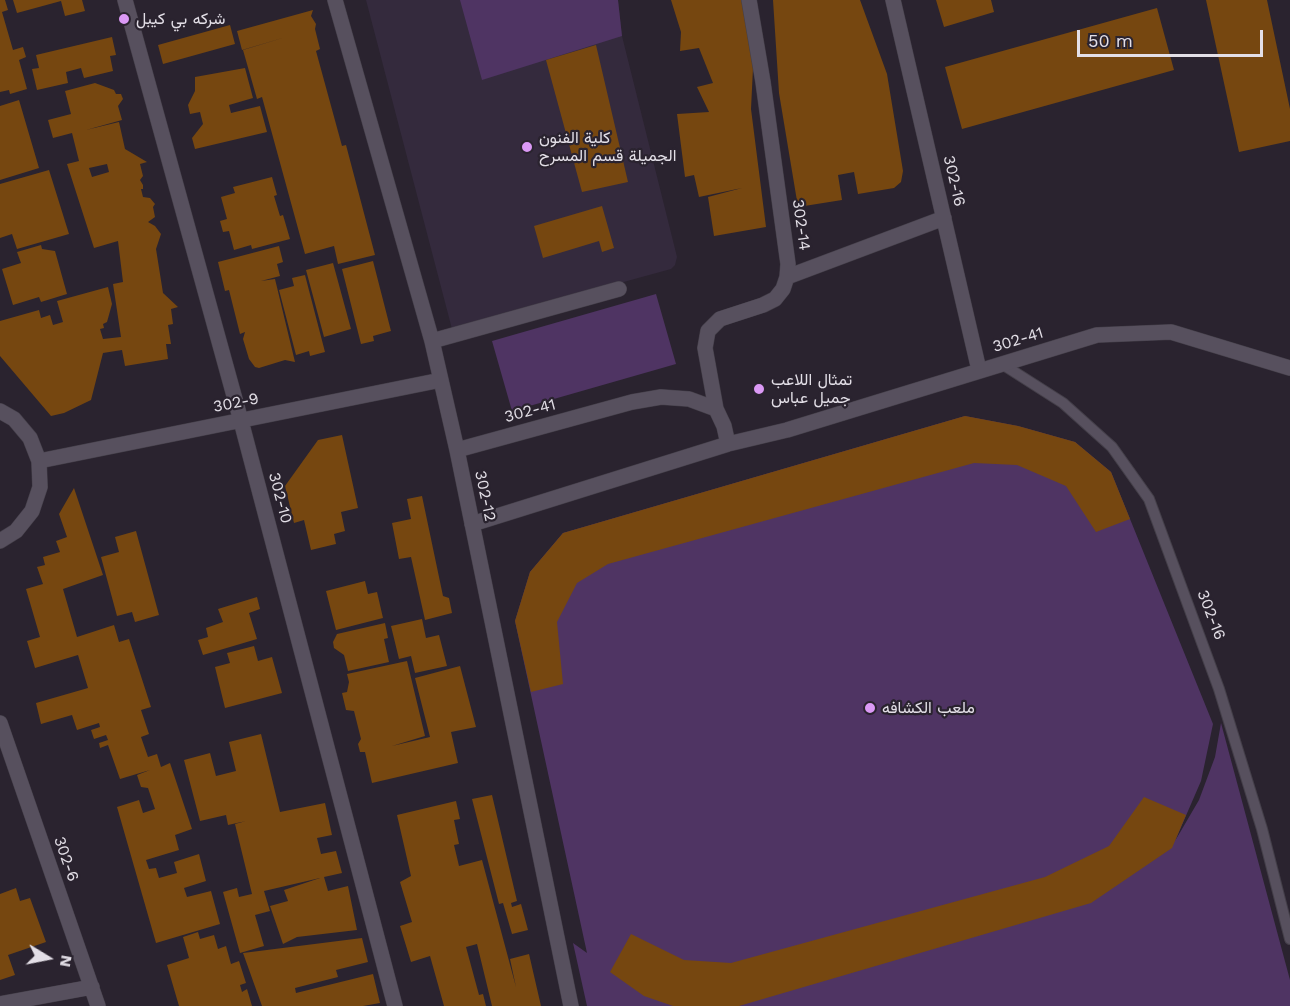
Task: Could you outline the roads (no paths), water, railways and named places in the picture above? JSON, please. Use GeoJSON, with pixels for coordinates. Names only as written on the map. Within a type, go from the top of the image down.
{"type":"FeatureCollection","features":[{"type":"Feature","properties":{"kind":"street","name":"302-10"},"geometry":{"type":"LineString","coordinates":[[124,0],[241,421],[395,1006]]}},
{"type":"Feature","properties":{"kind":"street","name":"302-12"},"geometry":{"type":"LineString","coordinates":[[335,0],[432,341],[457,450],[571,1006]]}},
{"type":"Feature","properties":{"kind":"street","name":"302-14"},"geometry":{"type":"LineString","coordinates":[[749,0],[763,82],[788,264],[787,277]]}},
{"type":"Feature","properties":{"kind":"street","name":"302-16"},"geometry":{"type":"LineString","coordinates":[[893,0],[980,370]]}},
{"type":"Feature","properties":{"kind":"street"},"geometry":{"type":"LineString","coordinates":[[728,444],[724,426],[716,409],[705,348],[708,331],[720,319],[764,305],[775,299],[783,289],[787,277],[944,218]]}},
{"type":"Feature","properties":{"kind":"street"},"geometry":{"type":"LineString","coordinates":[[432,341],[619,289]]}},
{"type":"Feature","properties":{"kind":"street","name":"302-41"},"geometry":{"type":"LineString","coordinates":[[472,524],[728,444],[787,430],[1097,335],[1171,332],[1290,368]]}},
{"type":"Feature","properties":{"kind":"street","name":"302-9"},"geometry":{"type":"LineString","coordinates":[[39,461],[441,380]]}},
{"type":"Feature","properties":{"kind":"street","name":"302-41"},"geometry":{"type":"LineString","coordinates":[[457,450],[632,402],[661,397],[689,399],[716,409]]}},
{"type":"Feature","properties":{"kind":"street"},"geometry":{"type":"LineString","coordinates":[[0,411],[14,419],[30,438],[39,461],[39,487],[32,511],[16,531],[0,542]]}},
{"type":"Feature","properties":{"kind":"street","name":"302-6"},"geometry":{"type":"LineString","coordinates":[[0,723],[98,1006]]}},
{"type":"Feature","properties":{"kind":"street"},"geometry":{"type":"LineString","coordinates":[[0,1004],[92,987]]}},
{"type":"Feature","properties":{"kind":"lane","name":"302-16"},"geometry":{"type":"LineString","coordinates":[[1002,364],[1063,403],[1112,447],[1149,499],[1219,689],[1262,829],[1290,939]]}},
{"type":"Feature","properties":{"kind":"place","name":"شركه بي كيبل"},"geometry":{"type":"Point","coordinates":[124,19]}},
{"type":"Feature","properties":{"kind":"place","name":"كلية الفنون الجميلة قسم المسرح"},"geometry":{"type":"Point","coordinates":[527,147]}},
{"type":"Feature","properties":{"kind":"place","name":"تمثال اللاعب جميل عباس"},"geometry":{"type":"Point","coordinates":[759,389]}},
{"type":"Feature","properties":{"kind":"place","name":"ملعب الكشافه"},"geometry":{"type":"Point","coordinates":[870,708]}}]}
